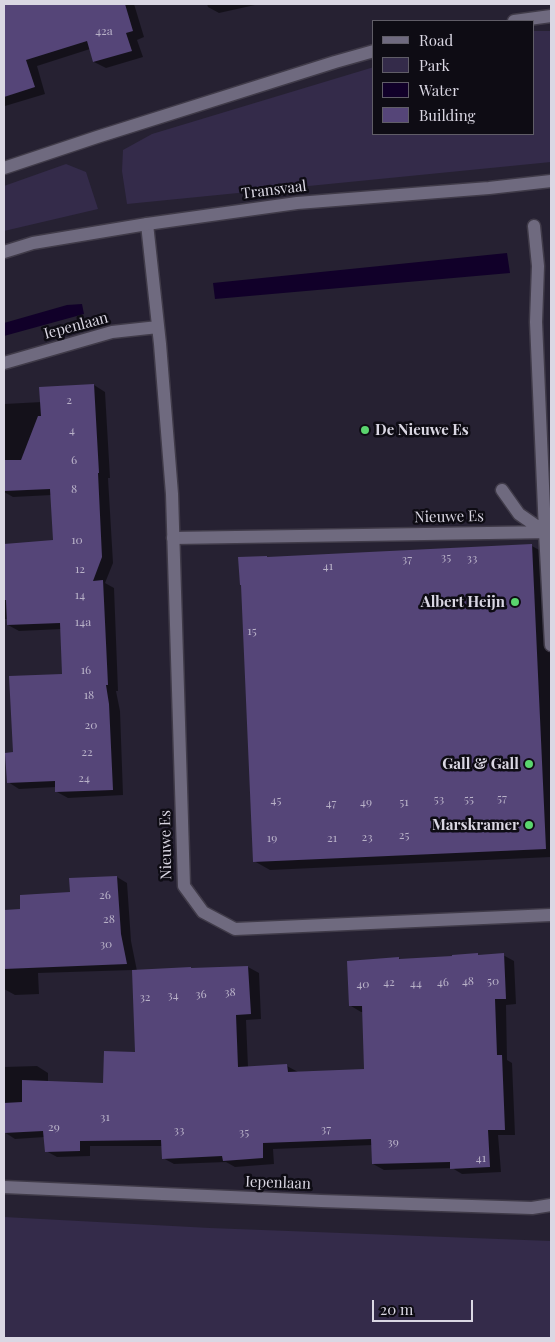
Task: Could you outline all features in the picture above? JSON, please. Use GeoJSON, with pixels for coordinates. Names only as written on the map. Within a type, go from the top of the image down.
{"type":"FeatureCollection","features":[{"type":"Feature","properties":{"kind":"street"},"geometry":{"type":"LineString","coordinates":[[521,20],[551,16]]}},
{"type":"Feature","properties":{"kind":"street"},"geometry":{"type":"LineString","coordinates":[[4,168],[372,52]]}},
{"type":"Feature","properties":{"kind":"street","name":"Transvaal"},"geometry":{"type":"LineString","coordinates":[[4,252],[33,243],[147,224],[297,203],[489,188],[551,181]]}},
{"type":"Feature","properties":{"kind":"street","name":"Nieuwe Es"},"geometry":{"type":"LineString","coordinates":[[147,224],[167,421],[173,538],[184,886],[203,912],[236,928],[302,927],[551,915]]}},
{"type":"Feature","properties":{"kind":"street"},"geometry":{"type":"LineString","coordinates":[[534,226],[538,266],[536,322],[548,532],[551,645]]}},
{"type":"Feature","properties":{"kind":"street","name":"Iepenlaan"},"geometry":{"type":"LineString","coordinates":[[4,363],[112,332],[158,327]]}},
{"type":"Feature","properties":{"kind":"street"},"geometry":{"type":"LineString","coordinates":[[502,490],[519,514],[548,532]]}},
{"type":"Feature","properties":{"kind":"street","name":"Nieuwe Es"},"geometry":{"type":"LineString","coordinates":[[173,538],[548,532]]}},
{"type":"Feature","properties":{"kind":"street","name":"Iepenlaan"},"geometry":{"type":"LineString","coordinates":[[4,1187],[532,1208],[551,1206]]}},
{"type":"Feature","properties":{"kind":"green space"},"geometry":{"type":"Polygon","coordinates":[[[535,31],[551,31],[551,162],[127,204],[122,171],[123,150],[152,134],[372,68],[372,135],[535,135],[535,31]]]}},
{"type":"Feature","properties":{"kind":"green space"},"geometry":{"type":"Polygon","coordinates":[[[66,164],[86,172],[98,209],[4,231],[4,186],[66,164]]]}},
{"type":"Feature","properties":{"kind":"green space"},"geometry":{"type":"Polygon","coordinates":[[[4,1217],[210,1228],[551,1241],[551,1338],[4,1338],[4,1217]]]}},
{"type":"Feature","properties":{"kind":"water"},"geometry":{"type":"Polygon","coordinates":[[[507,253],[510,273],[215,299],[213,283],[507,253]]]}},
{"type":"Feature","properties":{"kind":"water"},"geometry":{"type":"Polygon","coordinates":[[[82,304],[84,314],[4,336],[4,323],[67,305],[82,304]]]}},
{"type":"Feature","properties":{"kind":"building"},"geometry":{"type":"Polygon","coordinates":[[[4,4],[125,4],[133,31],[126,33],[132,51],[93,62],[87,41],[26,60],[35,87],[4,97],[4,4]]]}},
{"type":"Feature","properties":{"kind":"building"},"geometry":{"type":"Polygon","coordinates":[[[94,384],[102,557],[93,581],[103,580],[108,685],[106,685],[109,704],[113,790],[55,792],[55,781],[7,783],[5,753],[13,752],[9,676],[62,674],[60,623],[7,625],[6,600],[4,600],[4,544],[53,540],[50,489],[4,491],[4,460],[21,460],[38,416],[41,416],[39,387],[94,384]]]}},
{"type":"Feature","properties":{"kind":"building"},"geometry":{"type":"Polygon","coordinates":[[[532,544],[546,849],[253,862],[241,585],[238,557],[532,544]]]}},
{"type":"Feature","properties":{"kind":"building"},"geometry":{"type":"Polygon","coordinates":[[[117,876],[121,934],[127,964],[4,969],[4,910],[20,909],[20,895],[70,892],[69,878],[117,876]]]}},
{"type":"Feature","properties":{"kind":"building"},"geometry":{"type":"Polygon","coordinates":[[[478,953],[478,955],[504,953],[506,999],[495,999],[497,1055],[502,1055],[505,1130],[488,1130],[490,1167],[450,1169],[450,1162],[372,1164],[371,1139],[263,1143],[263,1158],[223,1161],[222,1156],[162,1159],[161,1140],[80,1141],[80,1151],[45,1152],[43,1131],[4,1133],[4,1103],[22,1102],[22,1080],[103,1083],[104,1051],[135,1052],[132,970],[248,966],[251,1014],[236,1015],[238,1067],[287,1064],[288,1072],[364,1069],[362,1006],[349,1006],[347,961],[478,953]]]}},
{"type":"Feature","properties":{"kind":"place","name":"De Nieuwe Es"},"geometry":{"type":"Point","coordinates":[365,430]}},
{"type":"Feature","properties":{"kind":"place","name":"Albert Heijn"},"geometry":{"type":"Point","coordinates":[515,602]}},
{"type":"Feature","properties":{"kind":"place","name":"Gall & Gall"},"geometry":{"type":"Point","coordinates":[529,764]}},
{"type":"Feature","properties":{"kind":"place","name":"Marskramer"},"geometry":{"type":"Point","coordinates":[529,825]}}]}
